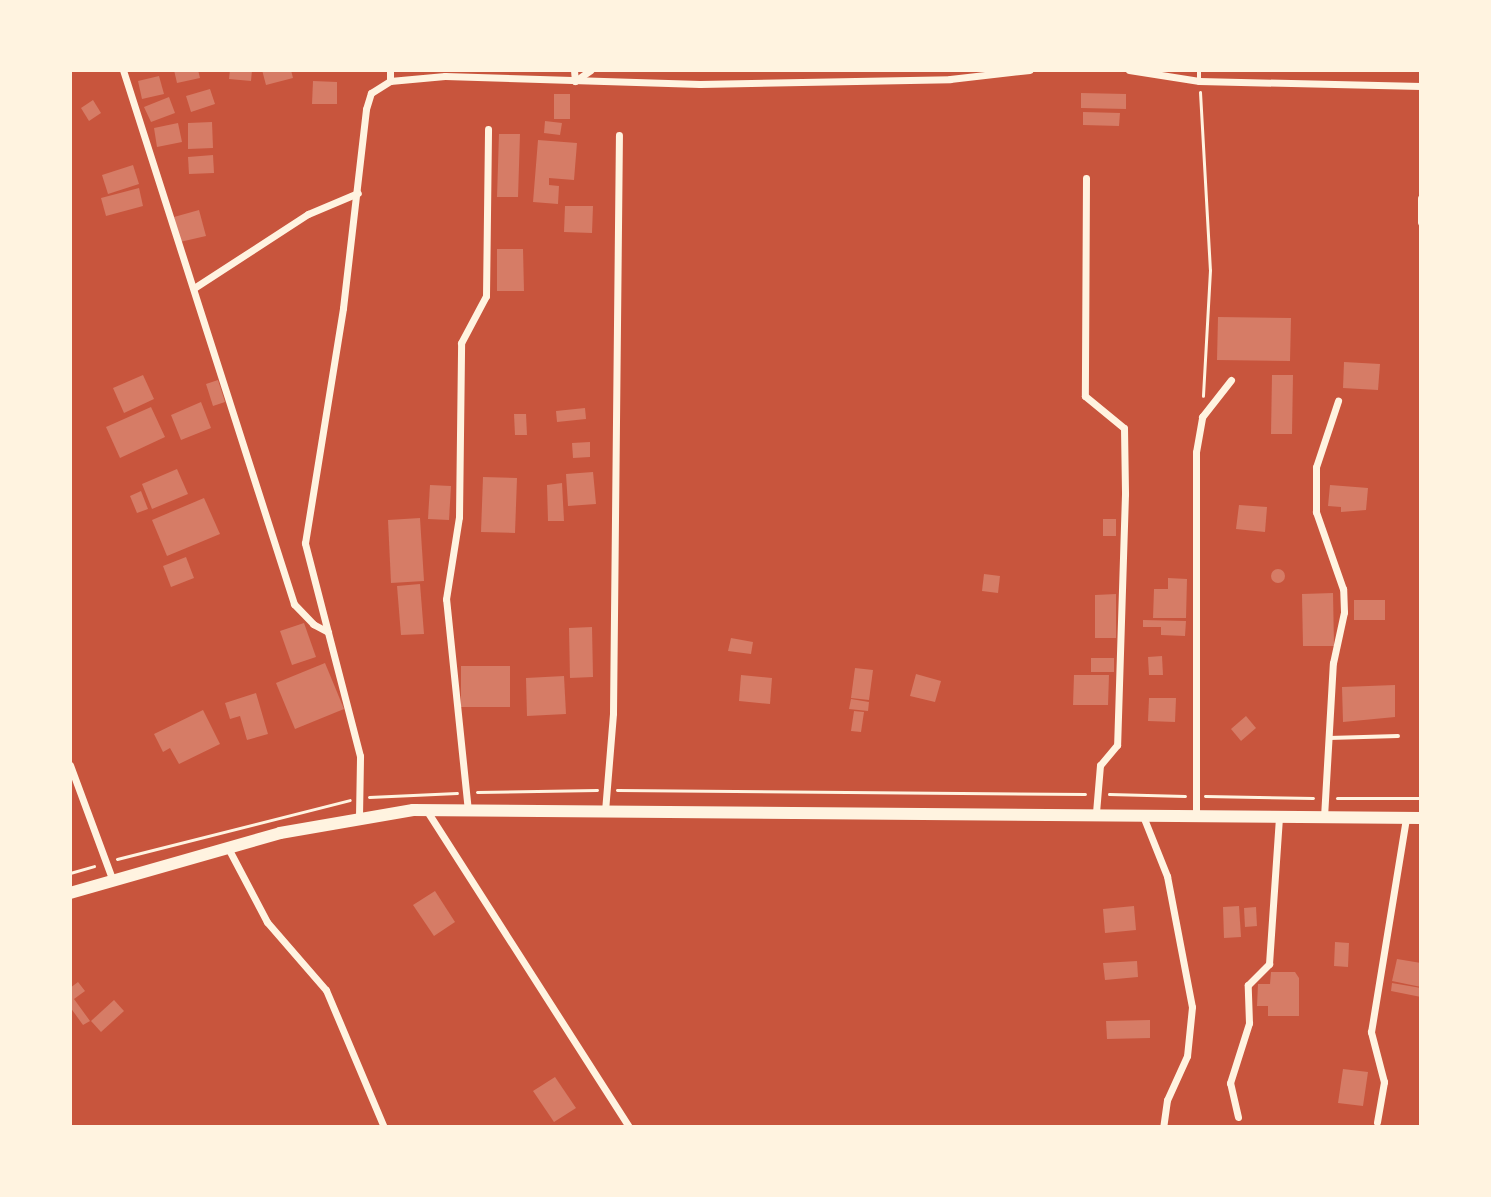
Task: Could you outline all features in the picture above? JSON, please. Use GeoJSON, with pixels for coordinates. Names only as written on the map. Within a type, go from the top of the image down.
{"type":"FeatureCollection","features":[{"type":"Feature","properties":{"kind":"main road"},"geometry":{"type":"LineString","coordinates":[[70,893],[227,846],[359,816],[427,811],[1096,813],[1421,818]]}},
{"type":"Feature","properties":{"kind":"street"},"geometry":{"type":"LineString","coordinates":[[123,70],[294,604],[313,624],[329,632]]}},
{"type":"Feature","properties":{"kind":"street"},"geometry":{"type":"LineString","coordinates":[[390,70],[390,81]]}},
{"type":"Feature","properties":{"kind":"street"},"geometry":{"type":"LineString","coordinates":[[574,70],[575,81]]}},
{"type":"Feature","properties":{"kind":"street"},"geometry":{"type":"LineString","coordinates":[[575,81],[591,70]]}},
{"type":"Feature","properties":{"kind":"street"},"geometry":{"type":"LineString","coordinates":[[823,70],[824,82]]}},
{"type":"Feature","properties":{"kind":"street"},"geometry":{"type":"LineString","coordinates":[[359,816],[360,756],[329,632],[308,568],[306,526],[358,193],[366,109],[371,93],[390,81],[445,76],[575,81],[824,82],[950,79],[1029,70]]}},
{"type":"Feature","properties":{"kind":"street"},"geometry":{"type":"LineString","coordinates":[[1129,70],[1199,81],[1421,86]]}},
{"type":"Feature","properties":{"kind":"street"},"geometry":{"type":"LineString","coordinates":[[468,811],[446,599],[459,517],[461,343],[486,296],[488,129]]}},
{"type":"Feature","properties":{"kind":"street"},"geometry":{"type":"LineString","coordinates":[[605,811],[613,713],[619,135]]}},
{"type":"Feature","properties":{"kind":"street"},"geometry":{"type":"LineString","coordinates":[[1086,178],[1085,396],[1124,428],[1125,494],[1117,745],[1100,765],[1096,813]]}},
{"type":"Feature","properties":{"kind":"street"},"geometry":{"type":"LineString","coordinates":[[194,288],[308,214],[358,193]]}},
{"type":"Feature","properties":{"kind":"street"},"geometry":{"type":"LineString","coordinates":[[1421,198],[1421,222]]}},
{"type":"Feature","properties":{"kind":"street"},"geometry":{"type":"LineString","coordinates":[[1196,815],[1196,452],[1202,417],[1231,380]]}},
{"type":"Feature","properties":{"kind":"street"},"geometry":{"type":"LineString","coordinates":[[1324,817],[1326,739],[1344,612],[1343,589],[1316,512],[1316,467],[1338,401]]}},
{"type":"Feature","properties":{"kind":"street"},"geometry":{"type":"LineString","coordinates":[[70,765],[113,881]]}},
{"type":"Feature","properties":{"kind":"street"},"geometry":{"type":"LineString","coordinates":[[427,811],[629,1127]]}},
{"type":"Feature","properties":{"kind":"street"},"geometry":{"type":"LineString","coordinates":[[1142,814],[1167,876],[1192,1007],[1187,1056],[1167,1100],[1163,1127]]}},
{"type":"Feature","properties":{"kind":"street"},"geometry":{"type":"LineString","coordinates":[[1238,1117],[1230,1083],[1249,1023],[1248,985],[1269,964],[1279,816]]}},
{"type":"Feature","properties":{"kind":"street"},"geometry":{"type":"LineString","coordinates":[[1377,1122],[1384,1082],[1371,1032],[1406,818]]}},
{"type":"Feature","properties":{"kind":"street"},"geometry":{"type":"LineString","coordinates":[[227,846],[267,922],[326,990],[384,1127]]}},
{"type":"Feature","properties":{"kind":"lane"},"geometry":{"type":"LineString","coordinates":[[1199,70],[1199,81]]}},
{"type":"Feature","properties":{"kind":"lane"},"geometry":{"type":"LineString","coordinates":[[1326,739],[1398,736]]}},
{"type":"Feature","properties":{"kind":"path"},"geometry":{"type":"LineString","coordinates":[[1199,81],[1210,270],[1202,417]]}},
{"type":"Feature","properties":{"kind":"building"},"geometry":{"type":"Polygon","coordinates":[[[174,70],[198,70],[200,78],[177,83],[174,70]]]}},
{"type":"Feature","properties":{"kind":"building"},"geometry":{"type":"Polygon","coordinates":[[[230,70],[252,70],[251,81],[229,79],[230,70]]]}},
{"type":"Feature","properties":{"kind":"building"},"geometry":{"type":"Polygon","coordinates":[[[262,70],[291,70],[293,78],[266,85],[262,70]]]}},
{"type":"Feature","properties":{"kind":"building"},"geometry":{"type":"Polygon","coordinates":[[[159,76],[164,94],[142,99],[138,81],[159,76]]]}},
{"type":"Feature","properties":{"kind":"building"},"geometry":{"type":"Polygon","coordinates":[[[313,81],[337,82],[337,104],[312,104],[313,81]]]}},
{"type":"Feature","properties":{"kind":"building"},"geometry":{"type":"Polygon","coordinates":[[[210,89],[215,104],[191,112],[186,96],[210,89]]]}},
{"type":"Feature","properties":{"kind":"building"},"geometry":{"type":"Polygon","coordinates":[[[1081,93],[1126,94],[1126,109],[1081,108],[1081,93]]]}},
{"type":"Feature","properties":{"kind":"building"},"geometry":{"type":"Polygon","coordinates":[[[554,94],[570,94],[570,119],[554,119],[554,94]]]}},
{"type":"Feature","properties":{"kind":"building"},"geometry":{"type":"Polygon","coordinates":[[[169,97],[175,113],[151,122],[144,107],[169,97]]]}},
{"type":"Feature","properties":{"kind":"building"},"geometry":{"type":"Polygon","coordinates":[[[93,100],[101,113],[89,121],[81,108],[93,100]]]}},
{"type":"Feature","properties":{"kind":"building"},"geometry":{"type":"Polygon","coordinates":[[[1083,112],[1120,113],[1119,126],[1083,125],[1083,112]]]}},
{"type":"Feature","properties":{"kind":"building"},"geometry":{"type":"Polygon","coordinates":[[[545,121],[562,123],[560,135],[544,133],[545,121]]]}},
{"type":"Feature","properties":{"kind":"building"},"geometry":{"type":"Polygon","coordinates":[[[212,122],[213,148],[188,149],[188,123],[212,122]]]}},
{"type":"Feature","properties":{"kind":"building"},"geometry":{"type":"Polygon","coordinates":[[[178,123],[182,142],[157,147],[154,128],[178,123]]]}},
{"type":"Feature","properties":{"kind":"building"},"geometry":{"type":"Polygon","coordinates":[[[499,134],[520,134],[518,197],[497,197],[499,134]]]}},
{"type":"Feature","properties":{"kind":"building"},"geometry":{"type":"Polygon","coordinates":[[[538,140],[577,143],[574,180],[549,178],[549,185],[559,186],[558,204],[533,202],[538,140]]]}},
{"type":"Feature","properties":{"kind":"building"},"geometry":{"type":"Polygon","coordinates":[[[213,155],[214,173],[189,174],[188,157],[213,155]]]}},
{"type":"Feature","properties":{"kind":"building"},"geometry":{"type":"Polygon","coordinates":[[[133,165],[139,184],[108,194],[102,175],[133,165]]]}},
{"type":"Feature","properties":{"kind":"building"},"geometry":{"type":"Polygon","coordinates":[[[139,188],[143,206],[106,216],[101,198],[139,188]]]}},
{"type":"Feature","properties":{"kind":"building"},"geometry":{"type":"Polygon","coordinates":[[[565,206],[593,206],[592,233],[564,232],[565,206]]]}},
{"type":"Feature","properties":{"kind":"building"},"geometry":{"type":"Polygon","coordinates":[[[199,210],[206,236],[180,242],[174,217],[199,210]]]}},
{"type":"Feature","properties":{"kind":"building"},"geometry":{"type":"Polygon","coordinates":[[[497,249],[523,249],[524,291],[497,291],[497,249]]]}},
{"type":"Feature","properties":{"kind":"building"},"geometry":{"type":"Polygon","coordinates":[[[1218,317],[1291,318],[1290,361],[1217,360],[1218,317]]]}},
{"type":"Feature","properties":{"kind":"building"},"geometry":{"type":"Polygon","coordinates":[[[1344,362],[1380,364],[1378,390],[1343,388],[1344,362]]]}},
{"type":"Feature","properties":{"kind":"building"},"geometry":{"type":"Polygon","coordinates":[[[143,375],[154,399],[124,413],[113,388],[143,375]]]}},
{"type":"Feature","properties":{"kind":"building"},"geometry":{"type":"Polygon","coordinates":[[[1272,375],[1293,375],[1292,434],[1271,434],[1272,375]]]}},
{"type":"Feature","properties":{"kind":"building"},"geometry":{"type":"Polygon","coordinates":[[[218,380],[225,402],[213,406],[206,384],[218,380]]]}},
{"type":"Feature","properties":{"kind":"building"},"geometry":{"type":"Polygon","coordinates":[[[201,402],[211,428],[181,440],[171,415],[201,402]]]}},
{"type":"Feature","properties":{"kind":"building"},"geometry":{"type":"Polygon","coordinates":[[[151,407],[165,437],[120,458],[106,427],[151,407]]]}},
{"type":"Feature","properties":{"kind":"building"},"geometry":{"type":"Polygon","coordinates":[[[585,408],[586,419],[557,422],[556,411],[585,408]]]}},
{"type":"Feature","properties":{"kind":"building"},"geometry":{"type":"Polygon","coordinates":[[[514,414],[526,414],[527,435],[515,435],[514,414]]]}},
{"type":"Feature","properties":{"kind":"building"},"geometry":{"type":"Polygon","coordinates":[[[590,442],[590,457],[573,458],[572,443],[590,442]]]}},
{"type":"Feature","properties":{"kind":"building"},"geometry":{"type":"Polygon","coordinates":[[[177,469],[188,494],[152,509],[142,484],[177,469]]]}},
{"type":"Feature","properties":{"kind":"building"},"geometry":{"type":"Polygon","coordinates":[[[593,472],[596,504],[568,506],[566,474],[593,472]]]}},
{"type":"Feature","properties":{"kind":"building"},"geometry":{"type":"Polygon","coordinates":[[[483,477],[517,478],[515,533],[481,532],[483,477]]]}},
{"type":"Feature","properties":{"kind":"building"},"geometry":{"type":"Polygon","coordinates":[[[562,483],[564,521],[548,521],[547,485],[562,483]]]}},
{"type":"Feature","properties":{"kind":"building"},"geometry":{"type":"Polygon","coordinates":[[[430,485],[451,486],[449,520],[428,519],[430,485]]]}},
{"type":"Feature","properties":{"kind":"building"},"geometry":{"type":"Polygon","coordinates":[[[1330,485],[1368,488],[1366,510],[1341,512],[1341,507],[1328,506],[1330,485]]]}},
{"type":"Feature","properties":{"kind":"building"},"geometry":{"type":"Polygon","coordinates":[[[141,491],[148,509],[137,513],[130,496],[141,491]]]}},
{"type":"Feature","properties":{"kind":"building"},"geometry":{"type":"Polygon","coordinates":[[[204,498],[220,534],[167,556],[152,520],[204,498]]]}},
{"type":"Feature","properties":{"kind":"building"},"geometry":{"type":"Polygon","coordinates":[[[1239,505],[1267,507],[1265,532],[1236,529],[1239,505]]]}},
{"type":"Feature","properties":{"kind":"building"},"geometry":{"type":"Polygon","coordinates":[[[420,518],[424,581],[391,583],[388,520],[420,518]]]}},
{"type":"Feature","properties":{"kind":"building"},"geometry":{"type":"Polygon","coordinates":[[[1103,519],[1116,519],[1116,536],[1103,536],[1103,519]]]}},
{"type":"Feature","properties":{"kind":"building"},"geometry":{"type":"Polygon","coordinates":[[[186,557],[194,578],[171,587],[163,566],[186,557]]]}},
{"type":"Feature","properties":{"kind":"building"},"geometry":{"type":"Polygon","coordinates":[[[1278,569],[1285,576],[1278,583],[1271,576],[1278,569]]]}},
{"type":"Feature","properties":{"kind":"building"},"geometry":{"type":"Polygon","coordinates":[[[984,574],[1000,576],[998,593],[982,591],[984,574]]]}},
{"type":"Feature","properties":{"kind":"building"},"geometry":{"type":"Polygon","coordinates":[[[1168,578],[1187,579],[1186,618],[1153,618],[1154,589],[1168,589],[1168,578]]]}},
{"type":"Feature","properties":{"kind":"building"},"geometry":{"type":"Polygon","coordinates":[[[420,584],[424,634],[401,635],[397,586],[420,584]]]}},
{"type":"Feature","properties":{"kind":"building"},"geometry":{"type":"Polygon","coordinates":[[[1333,593],[1334,646],[1303,646],[1302,594],[1333,593]]]}},
{"type":"Feature","properties":{"kind":"building"},"geometry":{"type":"Polygon","coordinates":[[[1116,594],[1116,638],[1095,638],[1095,595],[1116,594]]]}},
{"type":"Feature","properties":{"kind":"building"},"geometry":{"type":"Polygon","coordinates":[[[1354,600],[1385,600],[1385,620],[1354,620],[1354,600]]]}},
{"type":"Feature","properties":{"kind":"building"},"geometry":{"type":"Polygon","coordinates":[[[1143,620],[1186,621],[1185,636],[1161,635],[1161,627],[1143,627],[1143,620]]]}},
{"type":"Feature","properties":{"kind":"building"},"geometry":{"type":"Polygon","coordinates":[[[304,623],[316,657],[292,665],[280,631],[304,623]]]}},
{"type":"Feature","properties":{"kind":"building"},"geometry":{"type":"Polygon","coordinates":[[[592,627],[593,677],[570,678],[569,628],[592,627]]]}},
{"type":"Feature","properties":{"kind":"building"},"geometry":{"type":"Polygon","coordinates":[[[731,638],[753,642],[751,654],[728,651],[731,638]]]}},
{"type":"Feature","properties":{"kind":"building"},"geometry":{"type":"Polygon","coordinates":[[[1162,656],[1163,675],[1149,675],[1148,657],[1162,656]]]}},
{"type":"Feature","properties":{"kind":"building"},"geometry":{"type":"Polygon","coordinates":[[[1091,658],[1114,658],[1114,672],[1091,672],[1091,658]]]}},
{"type":"Feature","properties":{"kind":"building"},"geometry":{"type":"Polygon","coordinates":[[[325,663],[344,709],[295,729],[276,683],[325,663]]]}},
{"type":"Feature","properties":{"kind":"building"},"geometry":{"type":"Polygon","coordinates":[[[461,666],[510,666],[510,707],[461,707],[461,666]]]}},
{"type":"Feature","properties":{"kind":"building"},"geometry":{"type":"Polygon","coordinates":[[[855,668],[873,670],[869,700],[851,698],[855,668]]]}},
{"type":"Feature","properties":{"kind":"building"},"geometry":{"type":"Polygon","coordinates":[[[916,674],[941,681],[935,702],[910,696],[916,674]]]}},
{"type":"Feature","properties":{"kind":"building"},"geometry":{"type":"Polygon","coordinates":[[[741,675],[772,678],[770,704],[739,701],[741,675]]]}},
{"type":"Feature","properties":{"kind":"building"},"geometry":{"type":"Polygon","coordinates":[[[1074,675],[1109,675],[1108,705],[1073,705],[1074,675]]]}},
{"type":"Feature","properties":{"kind":"building"},"geometry":{"type":"Polygon","coordinates":[[[564,676],[566,714],[527,716],[526,678],[564,676]]]}},
{"type":"Feature","properties":{"kind":"building"},"geometry":{"type":"Polygon","coordinates":[[[1395,685],[1395,717],[1343,722],[1342,687],[1395,685]]]}},
{"type":"Feature","properties":{"kind":"building"},"geometry":{"type":"Polygon","coordinates":[[[256,693],[268,734],[247,740],[240,716],[230,719],[225,703],[256,693]]]}},
{"type":"Feature","properties":{"kind":"building"},"geometry":{"type":"Polygon","coordinates":[[[1149,698],[1176,698],[1175,722],[1148,721],[1149,698]]]}},
{"type":"Feature","properties":{"kind":"building"},"geometry":{"type":"Polygon","coordinates":[[[851,699],[869,702],[868,711],[849,709],[851,699]]]}},
{"type":"Feature","properties":{"kind":"building"},"geometry":{"type":"Polygon","coordinates":[[[203,710],[220,744],[179,764],[170,748],[163,752],[154,734],[203,710]]]}},
{"type":"Feature","properties":{"kind":"building"},"geometry":{"type":"Polygon","coordinates":[[[854,711],[864,712],[861,732],[851,731],[854,711]]]}},
{"type":"Feature","properties":{"kind":"building"},"geometry":{"type":"Polygon","coordinates":[[[1246,716],[1256,728],[1241,741],[1231,729],[1246,716]]]}},
{"type":"Feature","properties":{"kind":"building"},"geometry":{"type":"Polygon","coordinates":[[[435,891],[455,922],[434,936],[413,905],[435,891]]]}},
{"type":"Feature","properties":{"kind":"building"},"geometry":{"type":"Polygon","coordinates":[[[1134,906],[1136,930],[1105,933],[1103,909],[1134,906]]]}},
{"type":"Feature","properties":{"kind":"building"},"geometry":{"type":"Polygon","coordinates":[[[1239,906],[1241,937],[1224,938],[1223,907],[1239,906]]]}},
{"type":"Feature","properties":{"kind":"building"},"geometry":{"type":"Polygon","coordinates":[[[1256,907],[1257,926],[1245,927],[1244,908],[1256,907]]]}},
{"type":"Feature","properties":{"kind":"building"},"geometry":{"type":"Polygon","coordinates":[[[1335,942],[1349,943],[1348,967],[1334,966],[1335,942]]]}},
{"type":"Feature","properties":{"kind":"building"},"geometry":{"type":"Polygon","coordinates":[[[1397,959],[1421,963],[1421,987],[1392,981],[1397,959]]]}},
{"type":"Feature","properties":{"kind":"building"},"geometry":{"type":"Polygon","coordinates":[[[1137,961],[1138,977],[1105,980],[1103,963],[1137,961]]]}},
{"type":"Feature","properties":{"kind":"building"},"geometry":{"type":"Polygon","coordinates":[[[1271,972],[1295,972],[1299,978],[1299,1016],[1268,1016],[1268,1006],[1257,1006],[1258,984],[1270,984],[1271,972]]]}},
{"type":"Feature","properties":{"kind":"building"},"geometry":{"type":"Polygon","coordinates":[[[78,982],[85,991],[74,999],[90,1021],[83,1025],[70,1007],[70,988],[78,982]]]}},
{"type":"Feature","properties":{"kind":"building"},"geometry":{"type":"Polygon","coordinates":[[[1392,983],[1421,988],[1421,997],[1391,991],[1392,983]]]}},
{"type":"Feature","properties":{"kind":"building"},"geometry":{"type":"Polygon","coordinates":[[[114,1000],[124,1011],[101,1032],[91,1021],[114,1000]]]}},
{"type":"Feature","properties":{"kind":"building"},"geometry":{"type":"Polygon","coordinates":[[[1150,1020],[1150,1038],[1107,1039],[1106,1021],[1150,1020]]]}},
{"type":"Feature","properties":{"kind":"building"},"geometry":{"type":"Polygon","coordinates":[[[1343,1069],[1368,1072],[1363,1106],[1338,1103],[1343,1069]]]}},
{"type":"Feature","properties":{"kind":"building"},"geometry":{"type":"Polygon","coordinates":[[[555,1077],[576,1108],[554,1122],[533,1091],[555,1077]]]}}]}
